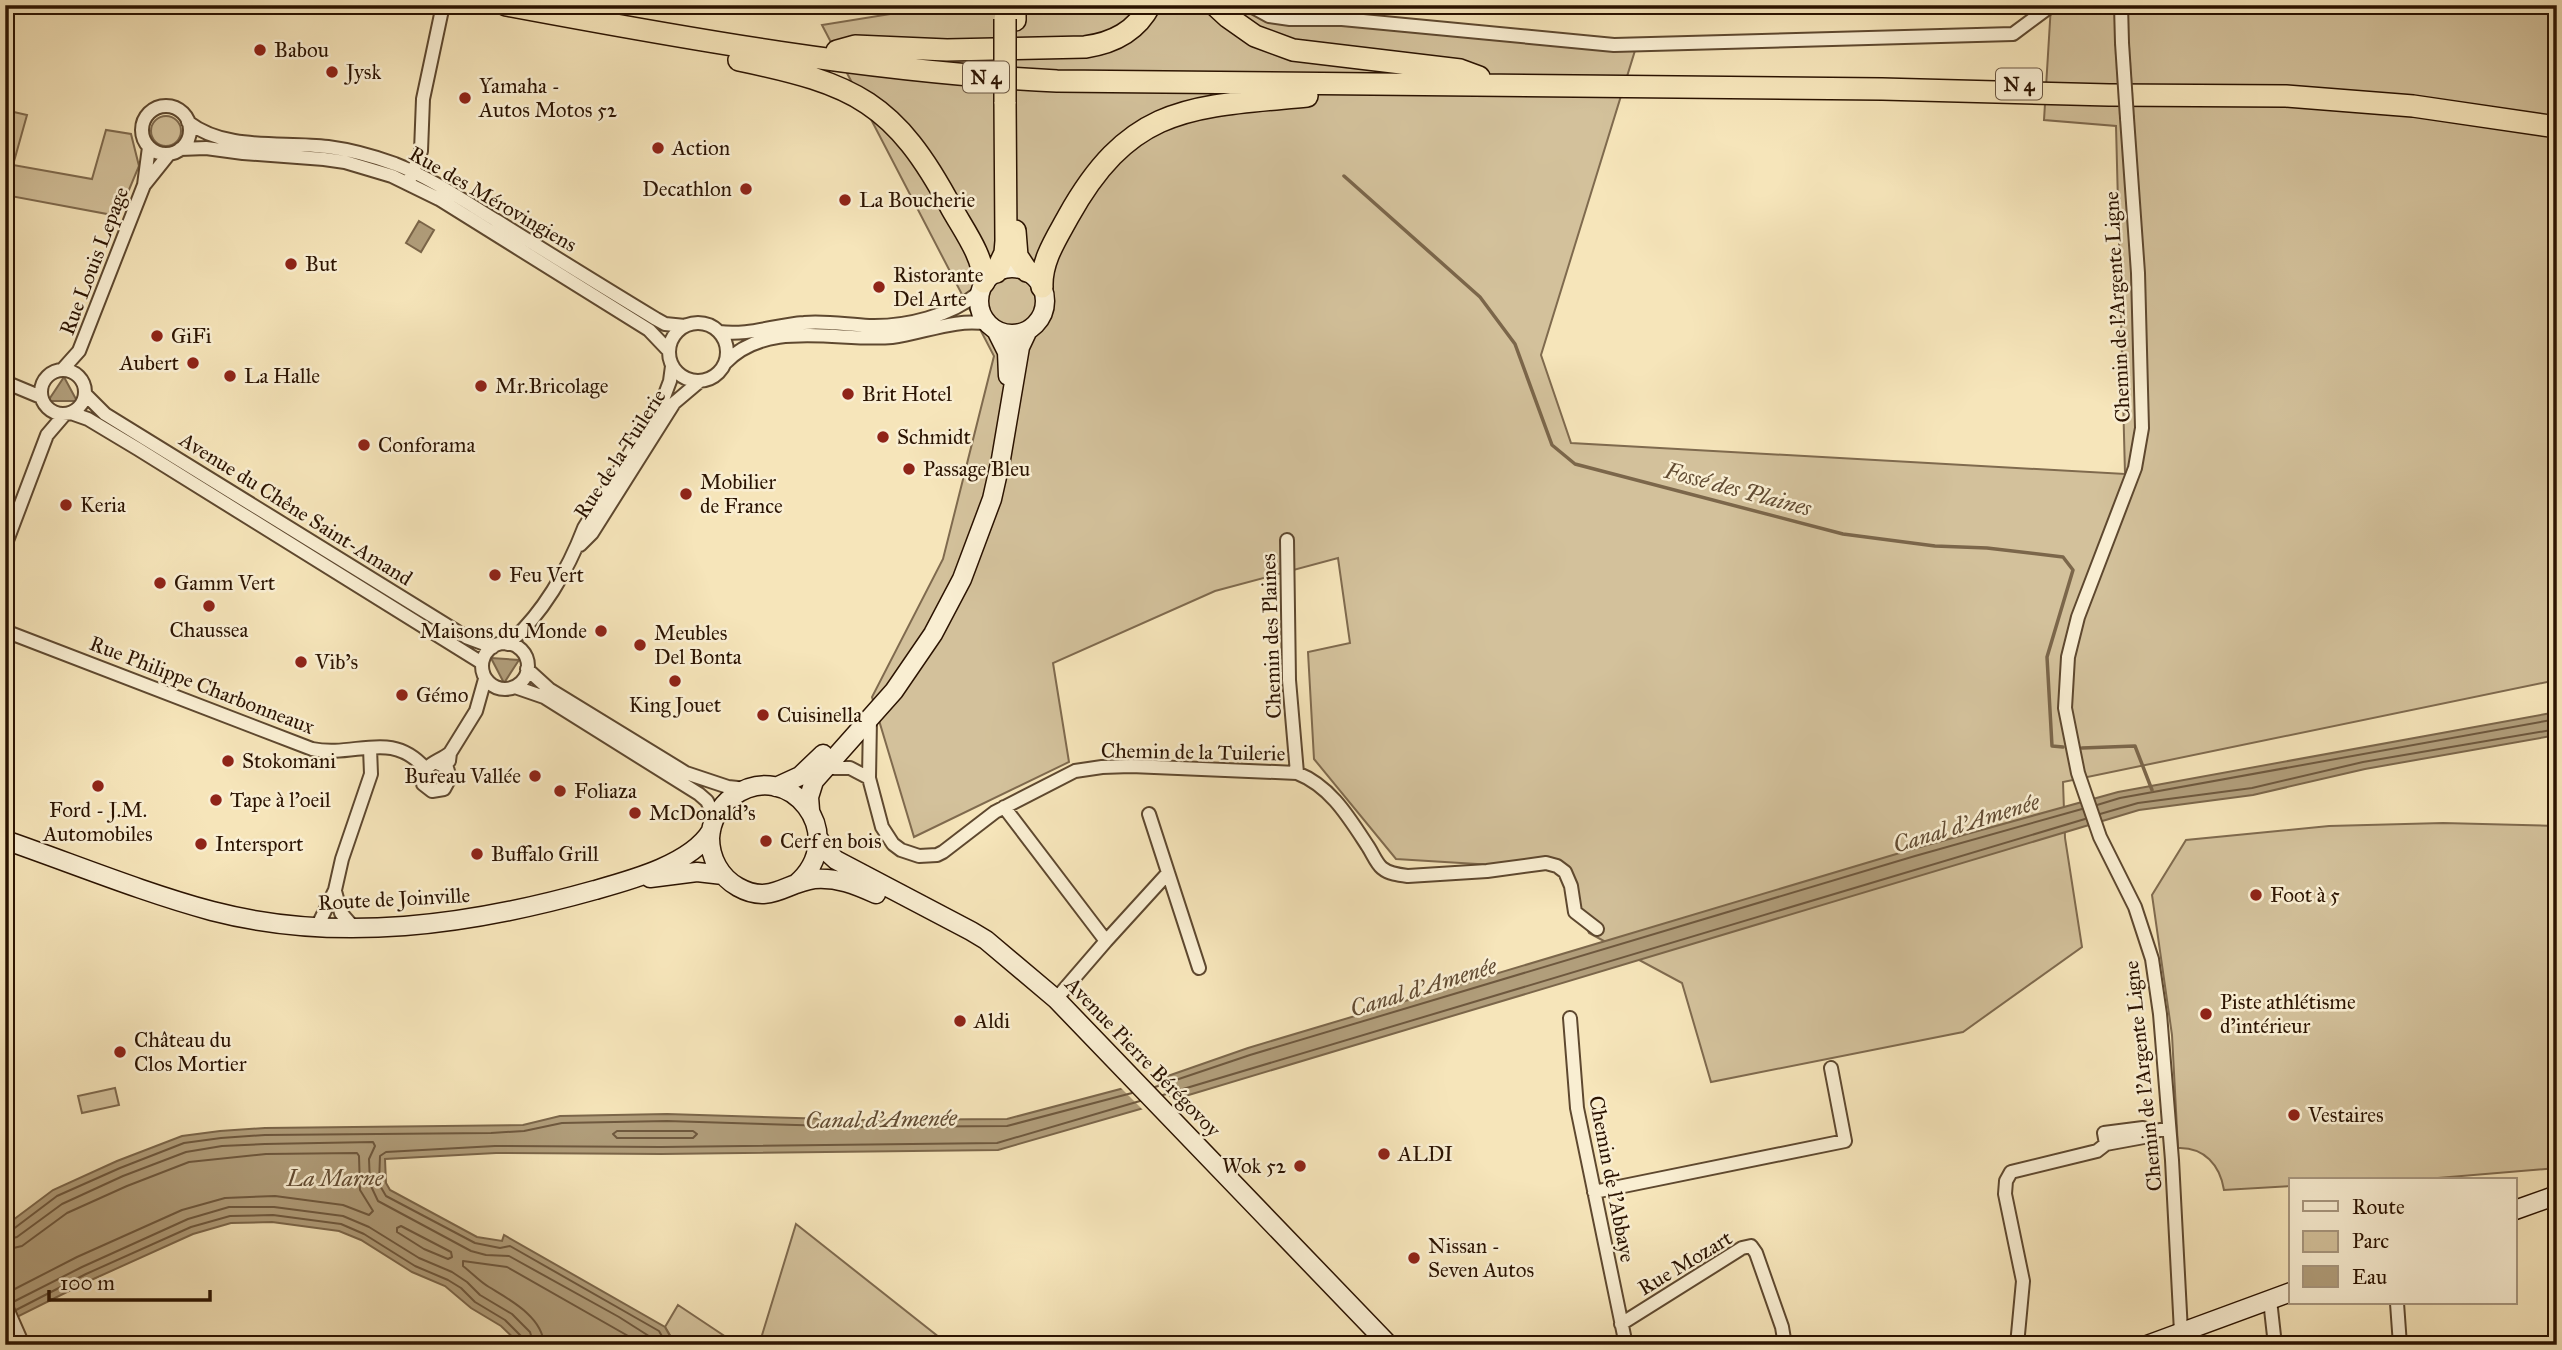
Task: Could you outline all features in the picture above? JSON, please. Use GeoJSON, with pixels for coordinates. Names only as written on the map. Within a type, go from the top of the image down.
{"type":"FeatureCollection","features":[{"type":"Feature","properties":{"kind":"highway","name":"N 4"},"geometry":{"type":"LineString","coordinates":[[506,5],[745,48],[994,78],[1057,81],[2286,96],[2413,106],[2557,127]]}},
{"type":"Feature","properties":{"kind":"highway","name":"N 4"},"geometry":{"type":"LineString","coordinates":[[551,5],[699,32],[837,51],[988,68],[1056,72],[2286,87],[2414,97],[2557,118]]}},
{"type":"Feature","properties":{"kind":"highway"},"geometry":{"type":"LineString","coordinates":[[837,51],[855,46],[947,50],[1099,45],[1125,34],[1143,17],[1150,5]]}},
{"type":"Feature","properties":{"kind":"highway"},"geometry":{"type":"LineString","coordinates":[[1215,5],[1228,18],[1255,36],[1293,50],[1460,70],[1479,77]]}},
{"type":"Feature","properties":{"kind":"highway"},"geometry":{"type":"LineString","coordinates":[[986,282],[1005,253],[1010,12]]}},
{"type":"Feature","properties":{"kind":"highway"},"geometry":{"type":"LineString","coordinates":[[590,21],[612,33],[825,80],[861,98],[891,121],[933,174],[980,260],[986,282]]}},
{"type":"Feature","properties":{"kind":"highway"},"geometry":{"type":"LineString","coordinates":[[1010,102],[1017,256],[1034,279],[1087,184],[1103,163],[1142,129],[1163,119],[1202,108],[1370,91],[1387,84]]}},
{"type":"Feature","properties":{"kind":"main road"},"geometry":{"type":"LineString","coordinates":[[626,881],[686,855],[700,845],[728,800],[747,789],[776,787],[790,782],[808,768],[888,686],[925,632],[955,576],[971,538],[994,459],[1009,372],[1007,352],[979,309],[986,282],[1006,268],[1034,279],[1045,296],[1041,316],[1028,330],[1020,347],[1001,459],[978,541],[933,634],[902,680],[811,787],[810,810]]}},
{"type":"Feature","properties":{"kind":"main road"},"geometry":{"type":"LineString","coordinates":[[992,327],[1012,334],[1028,330]]}},
{"type":"Feature","properties":{"kind":"main road"},"geometry":{"type":"LineString","coordinates":[[713,824],[713,858],[723,875],[736,886],[758,894],[781,892],[796,884],[815,860],[819,839],[816,821],[801,799],[776,787]]}},
{"type":"Feature","properties":{"kind":"main road"},"geometry":{"type":"LineString","coordinates":[[819,839],[826,851],[848,868],[951,919],[986,940],[1005,958]]}},
{"type":"Feature","properties":{"kind":"main road","name":"Route de Joinville"},"geometry":{"type":"LineString","coordinates":[[5,840],[212,911],[317,928],[462,920],[553,902],[626,881]]}},
{"type":"Feature","properties":{"kind":"main road"},"geometry":{"type":"LineString","coordinates":[[626,881],[696,872],[723,875]]}},
{"type":"Feature","properties":{"kind":"main road"},"geometry":{"type":"LineString","coordinates":[[796,884],[832,879],[858,886],[947,927],[1005,958]]}},
{"type":"Feature","properties":{"kind":"main road","name":"Avenue Pierre Bérégovoy"},"geometry":{"type":"LineString","coordinates":[[1005,958],[1056,999],[1389,1345]]}},
{"type":"Feature","properties":{"kind":"main road"},"geometry":{"type":"LineString","coordinates":[[2516,1210],[2557,1195]]}},
{"type":"Feature","properties":{"kind":"main road"},"geometry":{"type":"LineString","coordinates":[[2147,1345],[2289,1293]]}},
{"type":"Feature","properties":{"kind":"street"},"geometry":{"type":"LineString","coordinates":[[926,5],[958,5]]}},
{"type":"Feature","properties":{"kind":"street"},"geometry":{"type":"LineString","coordinates":[[1249,5],[1269,16],[1290,19],[1342,19],[1614,45],[2013,34],[2052,5]]}},
{"type":"Feature","properties":{"kind":"street","name":"Chemin de l'Argente Ligne"},"geometry":{"type":"LineString","coordinates":[[2121,5],[2138,273],[2142,428],[2135,468],[2078,617],[2068,657],[2065,708],[2078,773],[2100,837],[2135,907],[2152,959],[2160,1014],[2169,1128],[2181,1332]]}},
{"type":"Feature","properties":{"kind":"street"},"geometry":{"type":"LineString","coordinates":[[411,177],[421,150],[422,99],[442,10]]}},
{"type":"Feature","properties":{"kind":"street"},"geometry":{"type":"LineString","coordinates":[[172,107],[182,113],[188,122],[189,137],[175,152],[158,153],[145,141],[143,127],[153,110],[172,107]]}},
{"type":"Feature","properties":{"kind":"street","name":"Rue des Mérovingiens"},"geometry":{"type":"LineString","coordinates":[[188,122],[218,138],[337,149],[378,158],[411,177],[456,195],[665,324],[685,326]]}},
{"type":"Feature","properties":{"kind":"street","name":"Rue Louis Lepage"},"geometry":{"type":"LineString","coordinates":[[62,370],[79,351],[144,185],[149,147]]}},
{"type":"Feature","properties":{"kind":"street","name":"Rue des Mérovingiens"},"geometry":{"type":"LineString","coordinates":[[175,152],[206,148],[324,159],[411,177],[439,199],[649,330],[669,351]]}},
{"type":"Feature","properties":{"kind":"street","name":"Rue Louis Lepage"},"geometry":{"type":"LineString","coordinates":[[144,185],[175,152]]}},
{"type":"Feature","properties":{"kind":"street"},"geometry":{"type":"LineString","coordinates":[[986,282],[950,311],[898,324],[868,326],[812,322],[750,333],[719,332],[703,323],[685,326],[673,336],[669,351],[672,366],[684,378],[699,381],[715,376],[725,363],[741,350],[794,336],[818,334],[874,338],[964,322],[992,327]]}},
{"type":"Feature","properties":{"kind":"street"},"geometry":{"type":"LineString","coordinates":[[719,332],[726,343],[725,363]]}},
{"type":"Feature","properties":{"kind":"street","name":"Rue Louis Lepage"},"geometry":{"type":"LineString","coordinates":[[79,351],[80,378]]}},
{"type":"Feature","properties":{"kind":"street","name":"Rue de la Tuilerie"},"geometry":{"type":"LineString","coordinates":[[576,551],[584,528],[664,397],[672,366]]}},
{"type":"Feature","properties":{"kind":"street"},"geometry":{"type":"LineString","coordinates":[[5,546],[47,435],[81,405],[85,394],[80,378],[69,371],[52,373],[41,388],[47,435]]}},
{"type":"Feature","properties":{"kind":"street"},"geometry":{"type":"LineString","coordinates":[[9,383],[45,380]]}},
{"type":"Feature","properties":{"kind":"street","name":"Rue de la Tuilerie"},"geometry":{"type":"LineString","coordinates":[[508,644],[531,624],[674,403],[699,381]]}},
{"type":"Feature","properties":{"kind":"street"},"geometry":{"type":"LineString","coordinates":[[9,383],[44,402],[55,413],[68,414]]}},
{"type":"Feature","properties":{"kind":"street","name":"Avenue du Chêne Saint-Amand"},"geometry":{"type":"LineString","coordinates":[[85,394],[97,408],[134,432],[466,637],[493,647]]}},
{"type":"Feature","properties":{"kind":"street","name":"Avenue du Chêne Saint-Amand"},"geometry":{"type":"LineString","coordinates":[[68,414],[88,419],[128,443],[482,663]]}},
{"type":"Feature","properties":{"kind":"street","name":"Chemin des Plaines"},"geometry":{"type":"LineString","coordinates":[[1287,540],[1289,680],[1297,773]]}},
{"type":"Feature","properties":{"kind":"street","name":"Rue de la Tuilerie"},"geometry":{"type":"LineString","coordinates":[[524,654],[531,624]]}},
{"type":"Feature","properties":{"kind":"street","name":"Rue Philippe Charbonneaux"},"geometry":{"type":"LineString","coordinates":[[5,631],[312,749],[324,751],[398,748],[436,767],[450,753],[476,711]]}},
{"type":"Feature","properties":{"kind":"street"},"geometry":{"type":"LineString","coordinates":[[476,711],[485,679],[482,663],[493,647],[508,644],[520,649],[524,654],[527,669],[523,679],[515,687]]}},
{"type":"Feature","properties":{"kind":"street"},"geometry":{"type":"LineString","coordinates":[[527,669],[549,689],[686,774],[728,787],[747,789]]}},
{"type":"Feature","properties":{"kind":"street"},"geometry":{"type":"LineString","coordinates":[[485,679],[501,689]]}},
{"type":"Feature","properties":{"kind":"street"},"geometry":{"type":"LineString","coordinates":[[476,711],[501,689],[515,687],[544,696],[699,794],[707,801],[713,824]]}},
{"type":"Feature","properties":{"kind":"street","name":"Chemin de la Tuilerie"},"geometry":{"type":"LineString","coordinates":[[870,719],[869,778],[879,816],[887,836],[901,850],[919,856],[943,852],[982,820],[1075,771],[1102,767],[1297,773]]}},
{"type":"Feature","properties":{"kind":"street"},"geometry":{"type":"LineString","coordinates":[[317,928],[335,890],[342,859],[371,774],[370,748]]}},
{"type":"Feature","properties":{"kind":"street"},"geometry":{"type":"LineString","coordinates":[[825,768],[850,768],[869,778]]}},
{"type":"Feature","properties":{"kind":"street"},"geometry":{"type":"LineString","coordinates":[[1297,773],[1313,779],[1329,792],[1382,868],[1408,876],[1487,871],[1546,863],[1557,866],[1565,872],[1571,886],[1575,912],[1597,929]]}},
{"type":"Feature","properties":{"kind":"street"},"geometry":{"type":"LineString","coordinates":[[1004,807],[1105,941]]}},
{"type":"Feature","properties":{"kind":"street"},"geometry":{"type":"LineString","coordinates":[[1149,814],[1199,968]]}},
{"type":"Feature","properties":{"kind":"street"},"geometry":{"type":"LineString","coordinates":[[1056,999],[1168,873]]}},
{"type":"Feature","properties":{"kind":"street"},"geometry":{"type":"LineString","coordinates":[[335,890],[341,913],[354,928]]}},
{"type":"Feature","properties":{"kind":"street","name":"Chemin de l'Abbaye"},"geometry":{"type":"LineString","coordinates":[[1570,1018],[1577,1108],[1626,1345]]}},
{"type":"Feature","properties":{"kind":"street"},"geometry":{"type":"LineString","coordinates":[[1594,1192],[1845,1141],[1830,1068]]}},
{"type":"Feature","properties":{"kind":"street"},"geometry":{"type":"LineString","coordinates":[[2017,1345],[2023,1281],[2005,1194],[2006,1181],[2011,1172],[2097,1151],[2106,1144],[2144,1137],[2151,1132],[2169,1128]]}},
{"type":"Feature","properties":{"kind":"street","name":"Rue Mozart"},"geometry":{"type":"LineString","coordinates":[[1621,1324],[1742,1248],[1751,1246],[1756,1253],[1782,1327],[1785,1345]]}},
{"type":"Feature","properties":{"kind":"street"},"geometry":{"type":"LineString","coordinates":[[2270,1300],[2275,1345]]}},
{"type":"Feature","properties":{"kind":"street"},"geometry":{"type":"LineString","coordinates":[[5,1304],[23,1345]]}},
{"type":"Feature","properties":{"kind":"street"},"geometry":{"type":"LineString","coordinates":[[2397,1304],[2400,1345]]}},
{"type":"Feature","properties":{"kind":"green space"},"geometry":{"type":"Polygon","coordinates":[[[946,5],[1254,5],[1637,44],[1541,355],[1571,443],[2125,474],[2116,126],[2044,120],[2051,5],[2557,5],[2557,680],[2063,782],[2065,838],[2082,947],[1963,1032],[1711,1082],[1682,983],[1589,933],[1560,869],[1396,859],[1314,759],[1308,652],[1350,643],[1338,558],[1215,591],[1053,663],[1069,762],[914,837],[872,697],[943,559],[994,356],[822,25],[946,5]]]}},
{"type":"Feature","properties":{"kind":"green space"},"geometry":{"type":"Polygon","coordinates":[[[5,110],[27,115],[13,165],[92,179],[106,130],[131,134],[139,166],[118,216],[5,195],[5,110]]]}},
{"type":"Feature","properties":{"kind":"green space"},"geometry":{"type":"Polygon","coordinates":[[[166,116],[172,117],[180,125],[180,137],[172,145],[166,146],[160,145],[152,137],[151,131],[152,125],[160,117],[166,116]]]}},
{"type":"Feature","properties":{"kind":"green space"},"geometry":{"type":"Polygon","coordinates":[[[2443,823],[2557,826],[2557,1168],[2438,1178],[2289,1178],[2289,1186],[2224,1190],[2219,1173],[2209,1159],[2196,1151],[2178,1148],[2172,1035],[2152,895],[2186,840],[2329,826],[2443,823]]]}},
{"type":"Feature","properties":{"kind":"green space"},"geometry":{"type":"Polygon","coordinates":[[[115,1088],[119,1105],[82,1113],[78,1096],[115,1088]]]}},
{"type":"Feature","properties":{"kind":"green space"},"geometry":{"type":"Polygon","coordinates":[[[796,1224],[949,1345],[759,1345],[796,1224]]]}},
{"type":"Feature","properties":{"kind":"green space"},"geometry":{"type":"Polygon","coordinates":[[[678,1305],[738,1345],[676,1345],[665,1327],[678,1305]]]}},
{"type":"Feature","properties":{"kind":"water"},"geometry":{"type":"Polygon","coordinates":[[[419,221],[434,230],[421,252],[406,243],[419,221]]]}},
{"type":"Feature","properties":{"kind":"water"},"geometry":{"type":"Polygon","coordinates":[[[64,377],[77,401],[48,401],[64,377]]]}},
{"type":"Feature","properties":{"kind":"water"},"geometry":{"type":"Polygon","coordinates":[[[491,658],[519,660],[504,683],[491,658]]]}},
{"type":"Feature","properties":{"kind":"water","name":"La Marne"},"geometry":{"type":"Polygon","coordinates":[[[2557,712],[2557,735],[2365,769],[2253,795],[2139,810],[998,1150],[496,1153],[385,1159],[386,1183],[390,1190],[477,1237],[502,1241],[504,1235],[665,1327],[675,1345],[521,1345],[501,1326],[471,1308],[445,1286],[412,1272],[361,1240],[339,1231],[272,1222],[231,1223],[193,1234],[5,1323],[5,1226],[53,1190],[182,1136],[265,1128],[523,1125],[560,1116],[667,1114],[864,1120],[1007,1119],[1162,1078],[1248,1048],[1913,849],[2118,792],[2557,712]]]}},
{"type":"Feature","properties":{"kind":"pier"},"geometry":{"type":"Polygon","coordinates":[[[1151,1077],[1175,1103],[1144,1111],[1119,1086],[1151,1077]]]}},
{"type":"Feature","properties":{"kind":"waterway","name":"Fossé des Plaines"},"geometry":{"type":"LineString","coordinates":[[1344,176],[1480,297],[1515,344],[1552,445],[1575,464],[1843,534],[1935,546],[1987,548],[2063,557],[2073,570],[2047,657],[2052,746],[2063,747]]}},
{"type":"Feature","properties":{"kind":"waterway","name":"Fossé des Plaines"},"geometry":{"type":"LineString","coordinates":[[2082,748],[2135,746],[2152,790]]}},
{"type":"Feature","properties":{"kind":"place","name":"Babou"},"geometry":{"type":"Point","coordinates":[260,50]}},
{"type":"Feature","properties":{"kind":"place","name":"Jysk"},"geometry":{"type":"Point","coordinates":[332,72]}},
{"type":"Feature","properties":{"kind":"place","name":"Yamaha - Autos Motos 52"},"geometry":{"type":"Point","coordinates":[465,98]}},
{"type":"Feature","properties":{"kind":"place","name":"Action"},"geometry":{"type":"Point","coordinates":[658,148]}},
{"type":"Feature","properties":{"kind":"place","name":"Decathlon"},"geometry":{"type":"Point","coordinates":[746,189]}},
{"type":"Feature","properties":{"kind":"place","name":"La Boucherie"},"geometry":{"type":"Point","coordinates":[845,200]}},
{"type":"Feature","properties":{"kind":"place","name":"But"},"geometry":{"type":"Point","coordinates":[291,264]}},
{"type":"Feature","properties":{"kind":"place","name":"Ristorante Del Arte"},"geometry":{"type":"Point","coordinates":[879,287]}},
{"type":"Feature","properties":{"kind":"place","name":"GiFi"},"geometry":{"type":"Point","coordinates":[157,336]}},
{"type":"Feature","properties":{"kind":"place","name":"Aubert"},"geometry":{"type":"Point","coordinates":[193,363]}},
{"type":"Feature","properties":{"kind":"place","name":"La Halle"},"geometry":{"type":"Point","coordinates":[230,376]}},
{"type":"Feature","properties":{"kind":"place","name":"Mr.Bricolage"},"geometry":{"type":"Point","coordinates":[481,386]}},
{"type":"Feature","properties":{"kind":"place","name":"Brit Hotel"},"geometry":{"type":"Point","coordinates":[848,394]}},
{"type":"Feature","properties":{"kind":"place","name":"Schmidt"},"geometry":{"type":"Point","coordinates":[883,437]}},
{"type":"Feature","properties":{"kind":"place","name":"Conforama"},"geometry":{"type":"Point","coordinates":[364,445]}},
{"type":"Feature","properties":{"kind":"place","name":"Passage Bleu"},"geometry":{"type":"Point","coordinates":[909,469]}},
{"type":"Feature","properties":{"kind":"place","name":"Mobilier de France"},"geometry":{"type":"Point","coordinates":[686,494]}},
{"type":"Feature","properties":{"kind":"place","name":"Keria"},"geometry":{"type":"Point","coordinates":[66,505]}},
{"type":"Feature","properties":{"kind":"place","name":"Feu Vert"},"geometry":{"type":"Point","coordinates":[495,575]}},
{"type":"Feature","properties":{"kind":"place","name":"Gamm Vert"},"geometry":{"type":"Point","coordinates":[160,583]}},
{"type":"Feature","properties":{"kind":"place","name":"Chaussea"},"geometry":{"type":"Point","coordinates":[209,606]}},
{"type":"Feature","properties":{"kind":"place","name":"Maisons du Monde"},"geometry":{"type":"Point","coordinates":[601,631]}},
{"type":"Feature","properties":{"kind":"place","name":"Meubles Del Bonta"},"geometry":{"type":"Point","coordinates":[640,645]}},
{"type":"Feature","properties":{"kind":"place","name":"Vib's"},"geometry":{"type":"Point","coordinates":[301,662]}},
{"type":"Feature","properties":{"kind":"place","name":"King Jouet"},"geometry":{"type":"Point","coordinates":[675,681]}},
{"type":"Feature","properties":{"kind":"place","name":"Gémo"},"geometry":{"type":"Point","coordinates":[402,695]}},
{"type":"Feature","properties":{"kind":"place","name":"Cuisinella"},"geometry":{"type":"Point","coordinates":[763,715]}},
{"type":"Feature","properties":{"kind":"place","name":"Stokomani"},"geometry":{"type":"Point","coordinates":[228,761]}},
{"type":"Feature","properties":{"kind":"place","name":"Bureau Vallée"},"geometry":{"type":"Point","coordinates":[535,776]}},
{"type":"Feature","properties":{"kind":"place","name":"Ford - J.M. Automobiles"},"geometry":{"type":"Point","coordinates":[98,786]}},
{"type":"Feature","properties":{"kind":"place","name":"Foliaza"},"geometry":{"type":"Point","coordinates":[560,791]}},
{"type":"Feature","properties":{"kind":"place","name":"Tape à l'oeil"},"geometry":{"type":"Point","coordinates":[216,800]}},
{"type":"Feature","properties":{"kind":"place","name":"McDonald's"},"geometry":{"type":"Point","coordinates":[635,813]}},
{"type":"Feature","properties":{"kind":"place","name":"Cerf en bois"},"geometry":{"type":"Point","coordinates":[766,841]}},
{"type":"Feature","properties":{"kind":"place","name":"Intersport"},"geometry":{"type":"Point","coordinates":[201,844]}},
{"type":"Feature","properties":{"kind":"place","name":"Buffalo Grill"},"geometry":{"type":"Point","coordinates":[477,854]}},
{"type":"Feature","properties":{"kind":"place","name":"Foot à 5"},"geometry":{"type":"Point","coordinates":[2256,895]}},
{"type":"Feature","properties":{"kind":"place","name":"Piste athlétisme d'intérieur"},"geometry":{"type":"Point","coordinates":[2206,1014]}},
{"type":"Feature","properties":{"kind":"place","name":"Aldi"},"geometry":{"type":"Point","coordinates":[960,1021]}},
{"type":"Feature","properties":{"kind":"place","name":"Château du Clos Mortier"},"geometry":{"type":"Point","coordinates":[120,1052]}},
{"type":"Feature","properties":{"kind":"place","name":"Vestaires"},"geometry":{"type":"Point","coordinates":[2294,1115]}},
{"type":"Feature","properties":{"kind":"place","name":"ALDI"},"geometry":{"type":"Point","coordinates":[1384,1154]}},
{"type":"Feature","properties":{"kind":"place","name":"Wok 52"},"geometry":{"type":"Point","coordinates":[1300,1166]}},
{"type":"Feature","properties":{"kind":"place","name":"Nissan - Seven Autos"},"geometry":{"type":"Point","coordinates":[1414,1258]}},
{"type":"Feature","properties":{"kind":"water label","name":"Canal d'Amenée"},"geometry":{"type":"Point","coordinates":[1966,823]}},
{"type":"Feature","properties":{"kind":"water label","name":"Canal d'Amenée"},"geometry":{"type":"Point","coordinates":[1423,987]}},
{"type":"Feature","properties":{"kind":"water label","name":"Canal d'Amenée"},"geometry":{"type":"Point","coordinates":[881,1119]}}]}
